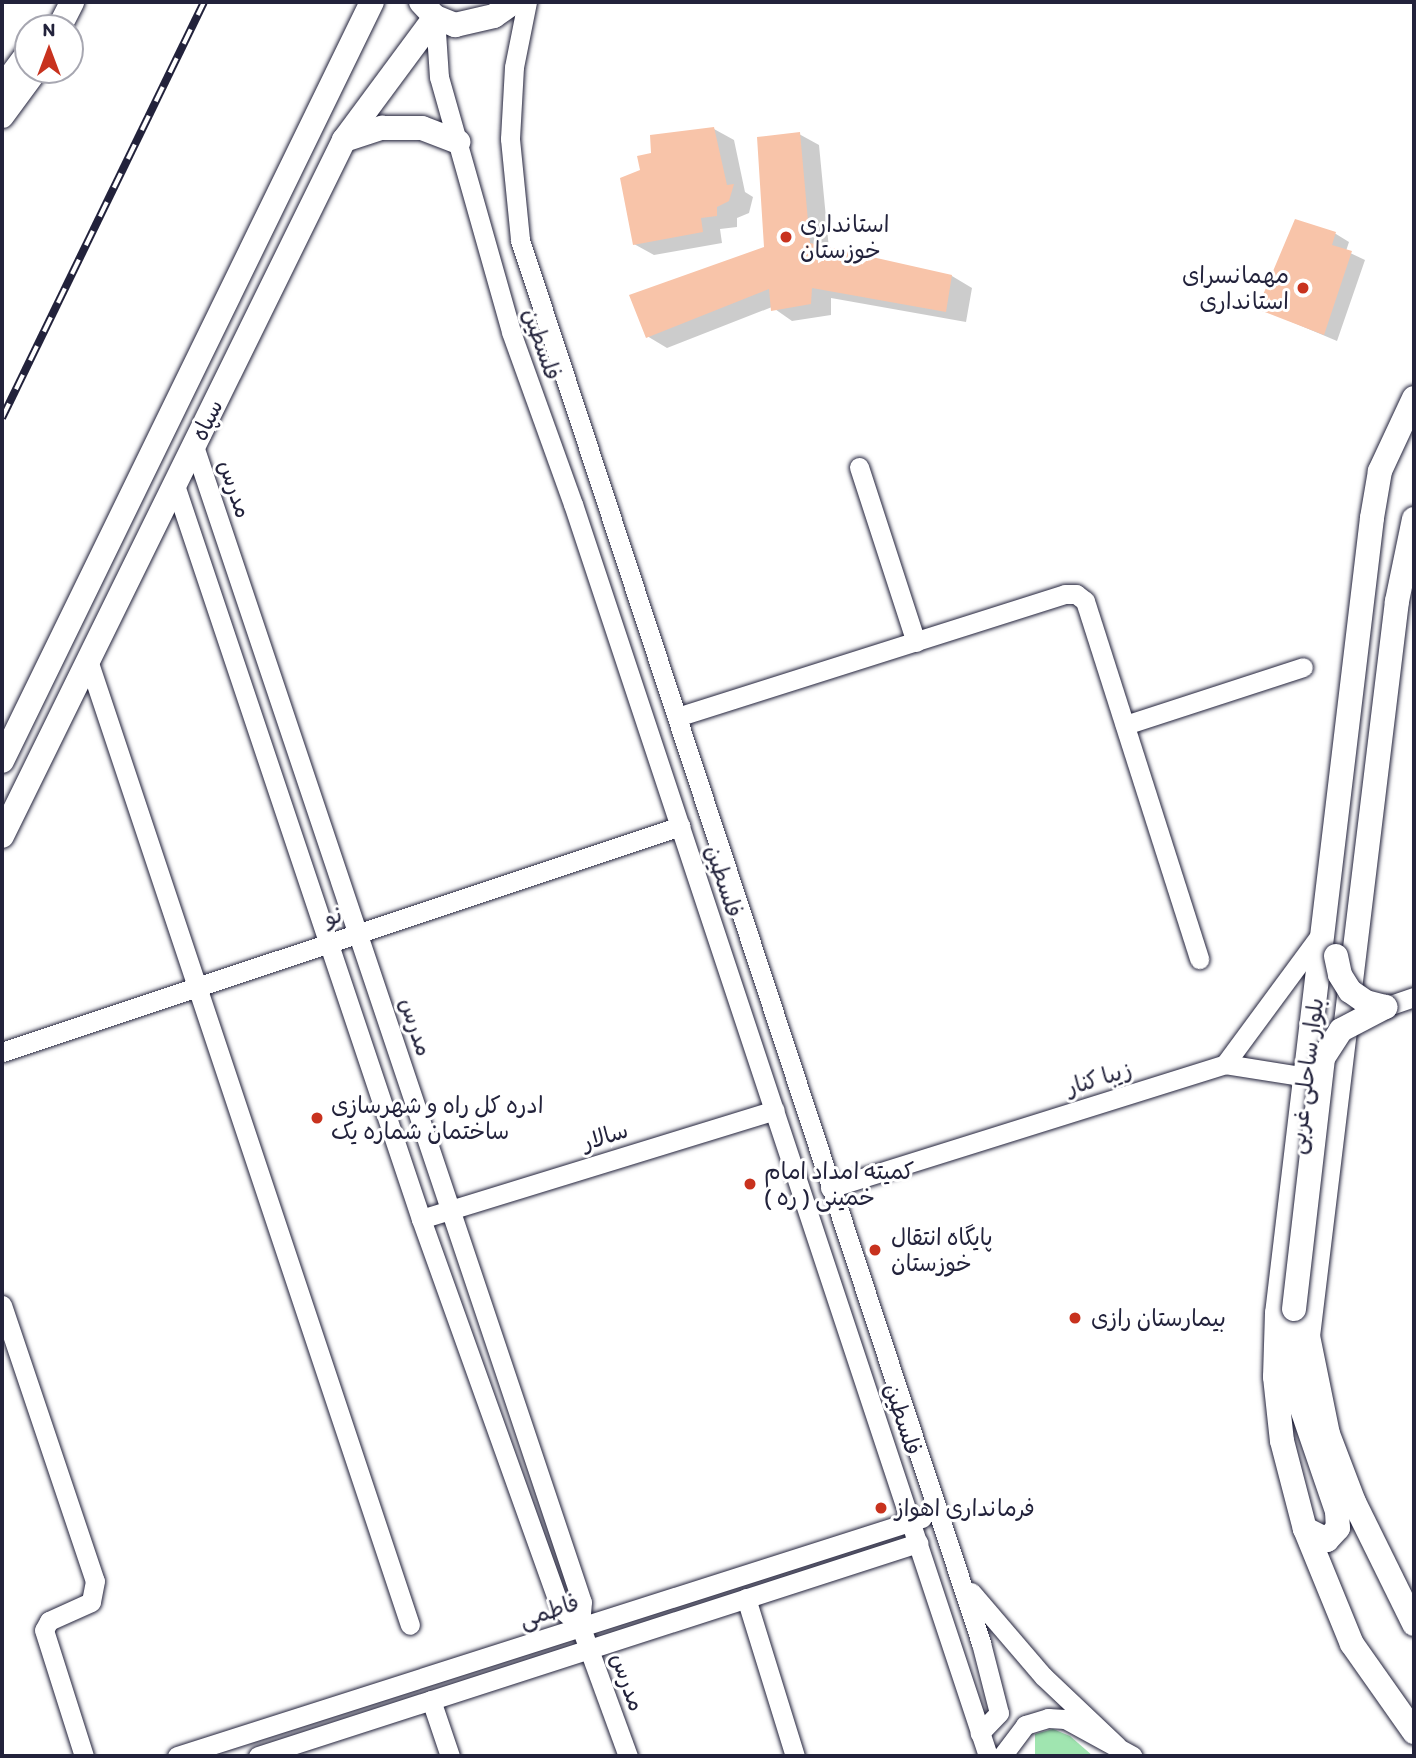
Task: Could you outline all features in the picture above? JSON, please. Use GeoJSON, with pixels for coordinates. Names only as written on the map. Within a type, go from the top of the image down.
{"type":"FeatureCollection","features":[{"type":"Feature","properties":{"kind":"main road","name":"سپاه"},"geometry":{"type":"LineString","coordinates":[[2,761],[372,2]]}},
{"type":"Feature","properties":{"kind":"main road"},"geometry":{"type":"LineString","coordinates":[[428,10],[455,25],[476,23],[514,2]]}},
{"type":"Feature","properties":{"kind":"main road","name":"سپاه"},"geometry":{"type":"LineString","coordinates":[[2,836],[344,140],[428,10]]}},
{"type":"Feature","properties":{"kind":"main road"},"geometry":{"type":"LineString","coordinates":[[2,88],[14,72]]}},
{"type":"Feature","properties":{"kind":"main road"},"geometry":{"type":"LineString","coordinates":[[2,116],[26,84]]}},
{"type":"Feature","properties":{"kind":"main road"},"geometry":{"type":"LineString","coordinates":[[344,140],[382,128],[422,128],[458,142]]}},
{"type":"Feature","properties":{"kind":"main road","name":"بلوار ساحلی غربی"},"geometry":{"type":"LineString","coordinates":[[1414,398],[1380,471],[1372,518],[1277,1313],[1275,1377],[1282,1441],[1305,1529],[1352,1644],[1414,1732]]}},
{"type":"Feature","properties":{"kind":"main road","name":"بلوار ساحلی غربی"},"geometry":{"type":"LineString","coordinates":[[1414,519],[1397,601],[1308,1336],[1328,1434],[1354,1502],[1414,1624]]}},
{"type":"Feature","properties":{"kind":"main road"},"geometry":{"type":"LineString","coordinates":[[1385,1007],[1366,1002],[1350,991],[1340,975],[1336,956],[1363,714],[1397,601]]}},
{"type":"Feature","properties":{"kind":"main road"},"geometry":{"type":"LineString","coordinates":[[1305,1529],[1327,1540],[1338,1528],[1301,1406],[1293,1357],[1294,1309],[1322,1058],[1341,1030],[1385,1007]]}},
{"type":"Feature","properties":{"kind":"main road"},"geometry":{"type":"LineString","coordinates":[[1294,1309],[1308,1336]]}},
{"type":"Feature","properties":{"kind":"main road"},"geometry":{"type":"LineString","coordinates":[[1326,1482],[1328,1434]]}},
{"type":"Feature","properties":{"kind":"street","name":"فلسطین"},"geometry":{"type":"LineString","coordinates":[[527,2],[514,67],[510,139],[520,240],[952,1564],[981,1643],[999,1713],[980,1733]]}},
{"type":"Feature","properties":{"kind":"street","name":"فلسطین"},"geometry":{"type":"LineString","coordinates":[[428,10],[439,77],[511,332],[602,590],[988,1756]]}},
{"type":"Feature","properties":{"kind":"street","name":"مدرس"},"geometry":{"type":"LineString","coordinates":[[194,446],[582,1602],[580,1625]]}},
{"type":"Feature","properties":{"kind":"street"},"geometry":{"type":"LineString","coordinates":[[859,467],[916,642]]}},
{"type":"Feature","properties":{"kind":"street","name":"مدرس"},"geometry":{"type":"LineString","coordinates":[[174,485],[331,943],[421,1219],[561,1609],[580,1625],[628,1756]]}},
{"type":"Feature","properties":{"kind":"street"},"geometry":{"type":"LineString","coordinates":[[602,590],[632,580]]}},
{"type":"Feature","properties":{"kind":"street"},"geometry":{"type":"LineString","coordinates":[[677,717],[1065,594],[1076,594],[1085,601],[1199,959]]}},
{"type":"Feature","properties":{"kind":"street"},"geometry":{"type":"LineString","coordinates":[[88,660],[410,1625]]}},
{"type":"Feature","properties":{"kind":"street"},"geometry":{"type":"LineString","coordinates":[[1125,725],[1303,667]]}},
{"type":"Feature","properties":{"kind":"street","name":"نو"},"geometry":{"type":"LineString","coordinates":[[2,1052],[680,826]]}},
{"type":"Feature","properties":{"kind":"street"},"geometry":{"type":"LineString","coordinates":[[1306,1077],[1225,1064],[1322,931]]}},
{"type":"Feature","properties":{"kind":"street"},"geometry":{"type":"LineString","coordinates":[[1385,1007],[1414,997]]}},
{"type":"Feature","properties":{"kind":"street","name":"زیبا کنار"},"geometry":{"type":"LineString","coordinates":[[830,1188],[1225,1064]]}},
{"type":"Feature","properties":{"kind":"street","name":"سالار"},"geometry":{"type":"LineString","coordinates":[[421,1219],[775,1110]]}},
{"type":"Feature","properties":{"kind":"street"},"geometry":{"type":"LineString","coordinates":[[2,1305],[95,1581],[91,1602],[49,1621],[44,1630],[84,1756]]}},
{"type":"Feature","properties":{"kind":"street","name":"فاطمی"},"geometry":{"type":"LineString","coordinates":[[177,1756],[936,1513]]}},
{"type":"Feature","properties":{"kind":"street","name":"فاطمی"},"geometry":{"type":"LineString","coordinates":[[266,1755],[918,1543]]}},
{"type":"Feature","properties":{"kind":"street"},"geometry":{"type":"LineString","coordinates":[[952,1564],[983,1611],[1125,1751]]}},
{"type":"Feature","properties":{"kind":"street"},"geometry":{"type":"LineString","coordinates":[[746,1598],[795,1756]]}},
{"type":"Feature","properties":{"kind":"street"},"geometry":{"type":"LineString","coordinates":[[431,1700],[450,1756]]}},
{"type":"Feature","properties":{"kind":"street"},"geometry":{"type":"LineString","coordinates":[[1007,1752],[1025,1725],[1048,1718],[1065,1719],[1125,1751]]}},
{"type":"Feature","properties":{"kind":"street"},"geometry":{"type":"LineString","coordinates":[[261,1729],[266,1755]]}},
{"type":"Feature","properties":{"kind":"green space"},"geometry":{"type":"Polygon","coordinates":[[[1053,1729],[1070,1736],[1093,1756],[1035,1756],[1035,1734],[1053,1729]]]}},
{"type":"Feature","properties":{"kind":"building"},"geometry":{"type":"Polygon","coordinates":[[[714,127],[727,185],[734,184],[729,201],[717,207],[717,216],[701,218],[703,232],[633,245],[620,178],[640,170],[637,156],[651,153],[650,135],[714,127]]]}},
{"type":"Feature","properties":{"kind":"building","name":"استانداری خوزستان"},"geometry":{"type":"Polygon","coordinates":[[[800,132],[810,243],[952,275],[946,312],[812,288],[811,304],[771,311],[769,289],[646,338],[629,295],[764,247],[757,137],[800,132]]]}},
{"type":"Feature","properties":{"kind":"building","name":"مهمانسرای استانداری"},"geometry":{"type":"Polygon","coordinates":[[[1295,219],[1336,232],[1332,245],[1352,251],[1324,335],[1257,309],[1295,219]]]}},
{"type":"Feature","properties":{"kind":"railway"},"geometry":{"type":"LineString","coordinates":[[2,418],[204,2]]}},
{"type":"Feature","properties":{"kind":"place","name":"استانداری خوزستان"},"geometry":{"type":"Point","coordinates":[786,237]}},
{"type":"Feature","properties":{"kind":"place","name":"مهمانسرای استانداری"},"geometry":{"type":"Point","coordinates":[1303,288]}},
{"type":"Feature","properties":{"kind":"place","name":"ادره کل راه و شهرسازی ساختمان شماره یک"},"geometry":{"type":"Point","coordinates":[317,1118]}},
{"type":"Feature","properties":{"kind":"place","name":"کمیته امداد امام خمینی ( ره )"},"geometry":{"type":"Point","coordinates":[750,1184]}},
{"type":"Feature","properties":{"kind":"place","name":"پایگاه انتقال خوزستان"},"geometry":{"type":"Point","coordinates":[875,1250]}},
{"type":"Feature","properties":{"kind":"place","name":"بیمارستان رازی"},"geometry":{"type":"Point","coordinates":[1075,1318]}},
{"type":"Feature","properties":{"kind":"place","name":"فرمانداری اهواز"},"geometry":{"type":"Point","coordinates":[881,1508]}}]}
